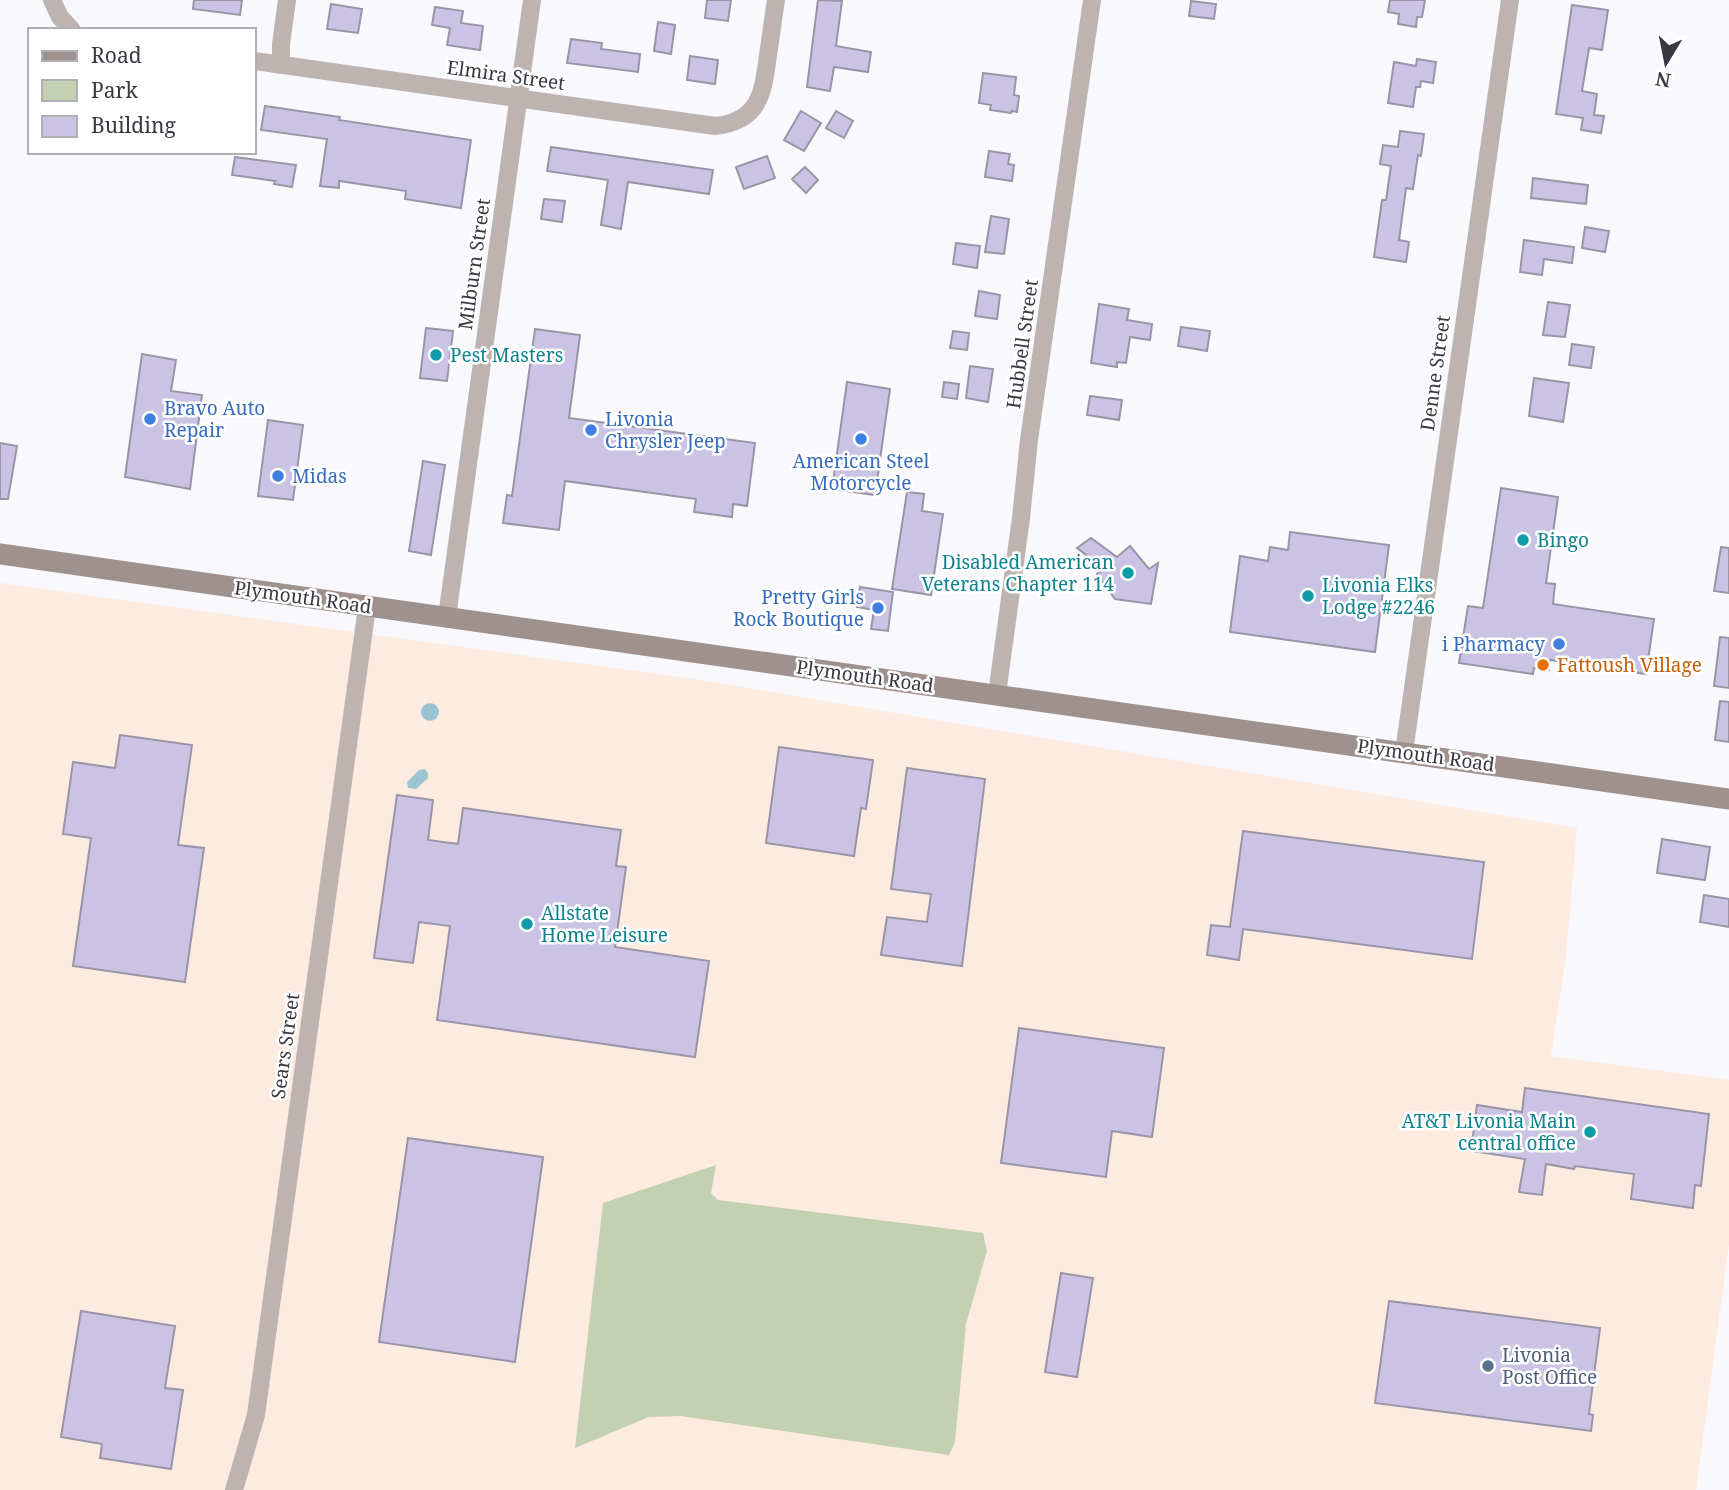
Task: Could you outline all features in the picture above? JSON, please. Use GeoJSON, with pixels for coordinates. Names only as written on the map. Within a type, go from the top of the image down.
{"type":"FeatureCollection","features":[{"type":"Feature","properties":{"kind":"main road","name":"Plymouth Road"},"geometry":{"type":"LineString","coordinates":[[0,554],[1729,799]]}},
{"type":"Feature","properties":{"kind":"street"},"geometry":{"type":"LineString","coordinates":[[52,0],[66,24]]}},
{"type":"Feature","properties":{"kind":"street"},"geometry":{"type":"LineString","coordinates":[[281,65],[287,0]]}},
{"type":"Feature","properties":{"kind":"street","name":"Milburn Street"},"geometry":{"type":"LineString","coordinates":[[447,617],[532,0]]}},
{"type":"Feature","properties":{"kind":"street","name":"Elmira Street"},"geometry":{"type":"LineString","coordinates":[[256,61],[715,126],[732,124],[749,113],[761,97],[776,0]]}},
{"type":"Feature","properties":{"kind":"street","name":"Hubbell Street"},"geometry":{"type":"LineString","coordinates":[[997,694],[1029,440],[1092,0]]}},
{"type":"Feature","properties":{"kind":"street","name":"Denne Street"},"geometry":{"type":"LineString","coordinates":[[1404,752],[1510,0]]}},
{"type":"Feature","properties":{"kind":"street","name":"Sears Street"},"geometry":{"type":"LineString","coordinates":[[234,1490],[256,1415],[367,607]]}},
{"type":"Feature","properties":{"kind":"shaded area"},"geometry":{"type":"Polygon","coordinates":[[[0,583],[694,679],[1577,828],[1566,956],[1551,1056],[1729,1080],[1729,1244],[1696,1490],[0,1490],[0,583]]]}},
{"type":"Feature","properties":{"kind":"green space"},"geometry":{"type":"Polygon","coordinates":[[[716,1165],[711,1193],[718,1200],[983,1233],[987,1251],[966,1324],[955,1442],[949,1455],[680,1416],[649,1417],[575,1448],[603,1203],[716,1165]]]}},
{"type":"Feature","properties":{"kind":"water"},"geometry":{"type":"Polygon","coordinates":[[[426,703],[434,703],[439,712],[437,719],[426,721],[421,716],[421,708],[426,703]]]}},
{"type":"Feature","properties":{"kind":"water"},"geometry":{"type":"Polygon","coordinates":[[[425,769],[428,778],[416,789],[408,788],[407,782],[419,770],[425,769]]]}},
{"type":"Feature","properties":{"kind":"building"},"geometry":{"type":"Polygon","coordinates":[[[194,0],[242,0],[240,15],[193,9],[194,0]]]}},
{"type":"Feature","properties":{"kind":"building"},"geometry":{"type":"Polygon","coordinates":[[[707,0],[731,0],[728,21],[705,18],[707,0]]]}},
{"type":"Feature","properties":{"kind":"building"},"geometry":{"type":"Polygon","coordinates":[[[818,0],[842,1],[836,46],[871,52],[868,72],[834,67],[830,91],[807,87],[818,0]]]}},
{"type":"Feature","properties":{"kind":"building"},"geometry":{"type":"Polygon","coordinates":[[[1390,0],[1425,0],[1422,17],[1417,17],[1416,27],[1398,24],[1399,14],[1388,12],[1390,0]]]}},
{"type":"Feature","properties":{"kind":"building"},"geometry":{"type":"Polygon","coordinates":[[[1191,1],[1216,4],[1214,19],[1189,16],[1191,1]]]}},
{"type":"Feature","properties":{"kind":"building"},"geometry":{"type":"Polygon","coordinates":[[[331,4],[362,9],[358,33],[327,29],[331,4]]]}},
{"type":"Feature","properties":{"kind":"building"},"geometry":{"type":"Polygon","coordinates":[[[1572,5],[1608,10],[1602,50],[1589,48],[1582,91],[1597,94],[1594,115],[1604,116],[1601,133],[1581,130],[1583,118],[1556,114],[1572,5]]]}},
{"type":"Feature","properties":{"kind":"building"},"geometry":{"type":"Polygon","coordinates":[[[435,7],[463,11],[461,23],[483,26],[480,50],[447,45],[450,28],[432,25],[435,7]]]}},
{"type":"Feature","properties":{"kind":"building"},"geometry":{"type":"Polygon","coordinates":[[[658,22],[675,25],[671,54],[654,51],[658,22]]]}},
{"type":"Feature","properties":{"kind":"building"},"geometry":{"type":"Polygon","coordinates":[[[571,39],[602,43],[601,49],[640,54],[638,72],[567,63],[571,39]]]}},
{"type":"Feature","properties":{"kind":"building"},"geometry":{"type":"Polygon","coordinates":[[[690,56],[718,60],[715,84],[687,80],[690,56]]]}},
{"type":"Feature","properties":{"kind":"building"},"geometry":{"type":"Polygon","coordinates":[[[1417,59],[1436,62],[1433,83],[1421,81],[1420,87],[1416,87],[1413,107],[1388,103],[1394,62],[1416,66],[1417,59]]]}},
{"type":"Feature","properties":{"kind":"building"},"geometry":{"type":"Polygon","coordinates":[[[983,73],[1016,77],[1014,95],[1019,96],[1017,112],[990,110],[991,105],[979,103],[983,73]]]}},
{"type":"Feature","properties":{"kind":"building"},"geometry":{"type":"Polygon","coordinates":[[[265,106],[471,140],[461,208],[405,199],[406,191],[339,181],[339,188],[320,186],[327,139],[261,130],[265,106]]]}},
{"type":"Feature","properties":{"kind":"building"},"geometry":{"type":"Polygon","coordinates":[[[801,111],[821,123],[804,151],[784,140],[801,111]]]}},
{"type":"Feature","properties":{"kind":"building"},"geometry":{"type":"Polygon","coordinates":[[[836,111],[853,121],[844,138],[826,128],[836,111]]]}},
{"type":"Feature","properties":{"kind":"building"},"geometry":{"type":"Polygon","coordinates":[[[1400,131],[1424,134],[1413,189],[1406,188],[1399,240],[1409,242],[1406,262],[1374,257],[1382,200],[1386,200],[1391,166],[1380,164],[1383,145],[1398,147],[1400,131]]]}},
{"type":"Feature","properties":{"kind":"building"},"geometry":{"type":"Polygon","coordinates":[[[551,147],[713,170],[709,194],[628,182],[621,229],[601,225],[608,180],[547,171],[551,147]]]}},
{"type":"Feature","properties":{"kind":"building"},"geometry":{"type":"Polygon","coordinates":[[[989,151],[1010,154],[1008,164],[1014,165],[1012,181],[985,177],[989,151]]]}},
{"type":"Feature","properties":{"kind":"building"},"geometry":{"type":"Polygon","coordinates":[[[767,156],[775,178],[744,189],[736,167],[767,156]]]}},
{"type":"Feature","properties":{"kind":"building"},"geometry":{"type":"Polygon","coordinates":[[[235,157],[296,165],[292,187],[274,184],[275,181],[232,175],[235,157]]]}},
{"type":"Feature","properties":{"kind":"building"},"geometry":{"type":"Polygon","coordinates":[[[805,167],[818,180],[806,193],[792,179],[805,167]]]}},
{"type":"Feature","properties":{"kind":"building"},"geometry":{"type":"Polygon","coordinates":[[[1533,178],[1588,185],[1586,204],[1531,198],[1533,178]]]}},
{"type":"Feature","properties":{"kind":"building"},"geometry":{"type":"Polygon","coordinates":[[[544,199],[565,201],[562,222],[541,219],[544,199]]]}},
{"type":"Feature","properties":{"kind":"building"},"geometry":{"type":"Polygon","coordinates":[[[991,216],[1009,219],[1004,254],[985,252],[991,216]]]}},
{"type":"Feature","properties":{"kind":"building"},"geometry":{"type":"Polygon","coordinates":[[[1585,227],[1609,231],[1605,252],[1582,248],[1585,227]]]}},
{"type":"Feature","properties":{"kind":"building"},"geometry":{"type":"Polygon","coordinates":[[[1524,240],[1574,247],[1572,263],[1544,259],[1542,275],[1520,272],[1524,240]]]}},
{"type":"Feature","properties":{"kind":"building"},"geometry":{"type":"Polygon","coordinates":[[[956,243],[980,246],[977,268],[953,264],[956,243]]]}},
{"type":"Feature","properties":{"kind":"building"},"geometry":{"type":"Polygon","coordinates":[[[979,291],[1000,295],[997,319],[975,316],[979,291]]]}},
{"type":"Feature","properties":{"kind":"building"},"geometry":{"type":"Polygon","coordinates":[[[1548,302],[1570,305],[1565,337],[1543,335],[1548,302]]]}},
{"type":"Feature","properties":{"kind":"building"},"geometry":{"type":"Polygon","coordinates":[[[1099,304],[1129,309],[1127,320],[1152,324],[1150,340],[1130,337],[1126,363],[1117,362],[1117,367],[1091,363],[1099,304]]]}},
{"type":"Feature","properties":{"kind":"building"},"geometry":{"type":"Polygon","coordinates":[[[1181,327],[1210,331],[1207,351],[1178,346],[1181,327]]]}},
{"type":"Feature","properties":{"kind":"building","name":"Pest Masters"},"geometry":{"type":"Polygon","coordinates":[[[426,328],[453,331],[447,381],[420,378],[426,328]]]}},
{"type":"Feature","properties":{"kind":"building","name":"Livonia Chrysler Jeep"},"geometry":{"type":"Polygon","coordinates":[[[535,329],[580,335],[569,418],[755,443],[747,506],[733,504],[732,517],[694,512],[696,499],[565,481],[559,530],[503,523],[507,495],[512,496],[535,329]]]}},
{"type":"Feature","properties":{"kind":"building"},"geometry":{"type":"Polygon","coordinates":[[[953,331],[969,333],[967,350],[950,348],[953,331]]]}},
{"type":"Feature","properties":{"kind":"building"},"geometry":{"type":"Polygon","coordinates":[[[1572,344],[1594,347],[1591,368],[1569,365],[1572,344]]]}},
{"type":"Feature","properties":{"kind":"building"},"geometry":{"type":"Polygon","coordinates":[[[142,354],[176,360],[171,391],[202,395],[190,489],[125,477],[142,354]]]}},
{"type":"Feature","properties":{"kind":"building"},"geometry":{"type":"Polygon","coordinates":[[[970,366],[993,369],[988,402],[966,398],[970,366]]]}},
{"type":"Feature","properties":{"kind":"building"},"geometry":{"type":"Polygon","coordinates":[[[1534,378],[1569,383],[1563,422],[1529,416],[1534,378]]]}},
{"type":"Feature","properties":{"kind":"building","name":"American Steel Motorcycle"},"geometry":{"type":"Polygon","coordinates":[[[847,382],[890,389],[875,495],[832,489],[847,382]]]}},
{"type":"Feature","properties":{"kind":"building"},"geometry":{"type":"Polygon","coordinates":[[[944,382],[959,384],[957,399],[942,397],[944,382]]]}},
{"type":"Feature","properties":{"kind":"building"},"geometry":{"type":"Polygon","coordinates":[[[1090,396],[1122,400],[1119,420],[1087,415],[1090,396]]]}},
{"type":"Feature","properties":{"kind":"building","name":"Midas"},"geometry":{"type":"Polygon","coordinates":[[[268,420],[303,425],[293,500],[258,496],[268,420]]]}},
{"type":"Feature","properties":{"kind":"building"},"geometry":{"type":"Polygon","coordinates":[[[0,443],[17,446],[8,499],[0,499],[0,443]]]}},
{"type":"Feature","properties":{"kind":"building"},"geometry":{"type":"Polygon","coordinates":[[[423,461],[445,465],[431,555],[409,551],[423,461]]]}},
{"type":"Feature","properties":{"kind":"building","name":"Bingo"},"geometry":{"type":"Polygon","coordinates":[[[1501,488],[1558,497],[1546,583],[1555,584],[1553,604],[1654,619],[1646,674],[1550,660],[1549,670],[1534,668],[1533,674],[1459,663],[1468,606],[1483,608],[1501,488]]]}},
{"type":"Feature","properties":{"kind":"building"},"geometry":{"type":"Polygon","coordinates":[[[907,492],[924,494],[922,511],[943,514],[931,595],[892,589],[907,492]]]}},
{"type":"Feature","properties":{"kind":"building","name":"Livonia Elks Lodge #2246"},"geometry":{"type":"Polygon","coordinates":[[[1290,532],[1389,545],[1375,652],[1230,632],[1240,556],[1268,561],[1270,547],[1288,550],[1290,532]]]}},
{"type":"Feature","properties":{"kind":"building","name":"Disabled American Veterans Chapter 114"},"geometry":{"type":"Polygon","coordinates":[[[1091,538],[1117,557],[1130,546],[1149,569],[1158,563],[1151,604],[1115,599],[1097,574],[1104,569],[1077,548],[1091,538]]]}},
{"type":"Feature","properties":{"kind":"building"},"geometry":{"type":"Polygon","coordinates":[[[1721,547],[1729,548],[1729,593],[1714,591],[1721,547]]]}},
{"type":"Feature","properties":{"kind":"building","name":"Pretty Girls Rock Boutique"},"geometry":{"type":"Polygon","coordinates":[[[860,587],[893,592],[888,631],[871,629],[874,610],[857,607],[860,587]]]}},
{"type":"Feature","properties":{"kind":"building"},"geometry":{"type":"Polygon","coordinates":[[[1720,637],[1729,638],[1729,688],[1714,686],[1720,637]]]}},
{"type":"Feature","properties":{"kind":"building"},"geometry":{"type":"Polygon","coordinates":[[[1720,701],[1729,702],[1729,742],[1715,740],[1720,701]]]}},
{"type":"Feature","properties":{"kind":"building"},"geometry":{"type":"Polygon","coordinates":[[[120,735],[192,745],[178,845],[204,848],[185,982],[73,966],[91,838],[63,834],[73,762],[115,768],[120,735]]]}},
{"type":"Feature","properties":{"kind":"building"},"geometry":{"type":"Polygon","coordinates":[[[779,747],[873,760],[866,809],[861,808],[854,856],[766,843],[779,747]]]}},
{"type":"Feature","properties":{"kind":"building"},"geometry":{"type":"Polygon","coordinates":[[[907,768],[985,779],[962,966],[881,955],[887,917],[927,922],[931,894],[891,889],[907,768]]]}},
{"type":"Feature","properties":{"kind":"building","name":"Allstate Home Leisure"},"geometry":{"type":"Polygon","coordinates":[[[397,795],[433,800],[428,840],[458,844],[463,808],[621,830],[616,866],[626,867],[615,947],[709,961],[695,1057],[437,1020],[450,926],[419,922],[413,963],[374,958],[397,795]]]}},
{"type":"Feature","properties":{"kind":"building"},"geometry":{"type":"Polygon","coordinates":[[[1243,831],[1484,862],[1472,959],[1243,929],[1239,960],[1207,955],[1211,925],[1230,927],[1243,831]]]}},
{"type":"Feature","properties":{"kind":"building"},"geometry":{"type":"Polygon","coordinates":[[[1662,839],[1710,847],[1705,880],[1657,873],[1662,839]]]}},
{"type":"Feature","properties":{"kind":"building"},"geometry":{"type":"Polygon","coordinates":[[[1704,895],[1729,899],[1729,927],[1700,922],[1704,895]]]}},
{"type":"Feature","properties":{"kind":"building"},"geometry":{"type":"Polygon","coordinates":[[[1019,1028],[1164,1048],[1152,1137],[1112,1131],[1106,1177],[1001,1163],[1019,1028]]]}},
{"type":"Feature","properties":{"kind":"building","name":"AT&T Livonia Main central office"},"geometry":{"type":"Polygon","coordinates":[[[1525,1088],[1709,1114],[1701,1186],[1695,1185],[1693,1208],[1631,1199],[1634,1174],[1575,1166],[1574,1169],[1546,1164],[1542,1195],[1519,1192],[1525,1159],[1471,1151],[1477,1105],[1522,1112],[1525,1088]]]}},
{"type":"Feature","properties":{"kind":"building"},"geometry":{"type":"Polygon","coordinates":[[[408,1138],[543,1157],[515,1362],[379,1342],[408,1138]]]}},
{"type":"Feature","properties":{"kind":"building"},"geometry":{"type":"Polygon","coordinates":[[[1061,1273],[1093,1278],[1077,1377],[1045,1372],[1061,1273]]]}},
{"type":"Feature","properties":{"kind":"building","name":"Livonia Post Office"},"geometry":{"type":"Polygon","coordinates":[[[1389,1301],[1600,1328],[1589,1414],[1593,1415],[1591,1431],[1375,1403],[1389,1301]]]}},
{"type":"Feature","properties":{"kind":"building"},"geometry":{"type":"Polygon","coordinates":[[[81,1311],[175,1326],[165,1388],[183,1390],[171,1469],[100,1458],[102,1444],[61,1437],[81,1311]]]}},
{"type":"Feature","properties":{"kind":"place","name":"Pest Masters"},"geometry":{"type":"Point","coordinates":[436,355]}},
{"type":"Feature","properties":{"kind":"place","name":"Bravo Auto Repair"},"geometry":{"type":"Point","coordinates":[150,419]}},
{"type":"Feature","properties":{"kind":"place","name":"Livonia Chrysler Jeep"},"geometry":{"type":"Point","coordinates":[591,430]}},
{"type":"Feature","properties":{"kind":"place","name":"American Steel Motorcycle"},"geometry":{"type":"Point","coordinates":[861,439]}},
{"type":"Feature","properties":{"kind":"place","name":"Midas"},"geometry":{"type":"Point","coordinates":[278,476]}},
{"type":"Feature","properties":{"kind":"place","name":"Bingo"},"geometry":{"type":"Point","coordinates":[1523,540]}},
{"type":"Feature","properties":{"kind":"place","name":"Disabled American Veterans Chapter 114"},"geometry":{"type":"Point","coordinates":[1128,573]}},
{"type":"Feature","properties":{"kind":"place","name":"Livonia Elks Lodge #2246"},"geometry":{"type":"Point","coordinates":[1308,596]}},
{"type":"Feature","properties":{"kind":"place","name":"Pretty Girls Rock Boutique"},"geometry":{"type":"Point","coordinates":[878,608]}},
{"type":"Feature","properties":{"kind":"place","name":"i Pharmacy"},"geometry":{"type":"Point","coordinates":[1559,644]}},
{"type":"Feature","properties":{"kind":"place","name":"Fattoush Village"},"geometry":{"type":"Point","coordinates":[1543,665]}},
{"type":"Feature","properties":{"kind":"place","name":"Allstate Home Leisure"},"geometry":{"type":"Point","coordinates":[527,924]}},
{"type":"Feature","properties":{"kind":"place","name":"AT&T Livonia Main central office"},"geometry":{"type":"Point","coordinates":[1590,1132]}},
{"type":"Feature","properties":{"kind":"place","name":"Livonia Post Office"},"geometry":{"type":"Point","coordinates":[1488,1366]}}]}
